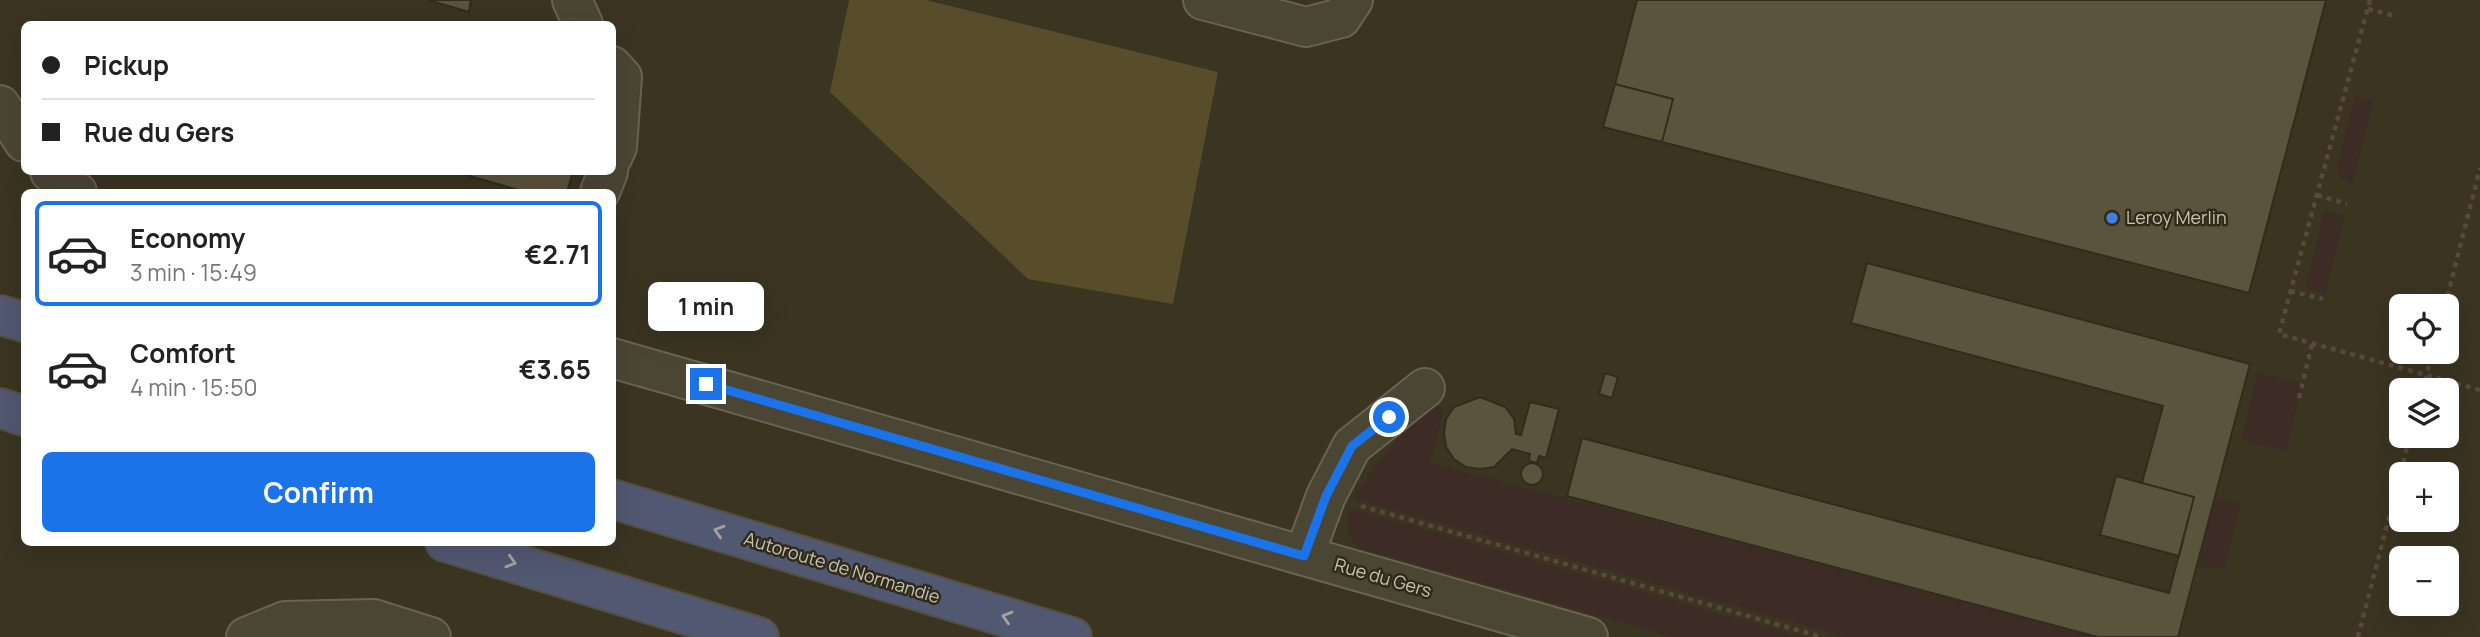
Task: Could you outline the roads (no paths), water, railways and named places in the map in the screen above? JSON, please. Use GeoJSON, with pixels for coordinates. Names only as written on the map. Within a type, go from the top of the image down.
{"type":"FeatureCollection","features":[{"type":"Feature","properties":{"kind":"highway"},"geometry":{"type":"LineString","coordinates":[[0,315],[21,321]]}},
{"type":"Feature","properties":{"kind":"highway"},"geometry":{"type":"LineString","coordinates":[[0,408],[21,415]]}},
{"type":"Feature","properties":{"kind":"highway","name":"Autoroute de Normandie"},"geometry":{"type":"LineString","coordinates":[[616,500],[1072,637]]}},
{"type":"Feature","properties":{"kind":"highway"},"geometry":{"type":"LineString","coordinates":[[458,546],[759,637]]}},
{"type":"Feature","properties":{"kind":"street"},"geometry":{"type":"LineString","coordinates":[[572,0],[582,21]]}},
{"type":"Feature","properties":{"kind":"street"},"geometry":{"type":"LineString","coordinates":[[1203,0],[1307,27],[1341,18],[1353,0]]}},
{"type":"Feature","properties":{"kind":"street"},"geometry":{"type":"LineString","coordinates":[[616,70],[622,77],[616,149]]}},
{"type":"Feature","properties":{"kind":"street"},"geometry":{"type":"LineString","coordinates":[[0,105],[21,137]]}},
{"type":"Feature","properties":{"kind":"street"},"geometry":{"type":"LineString","coordinates":[[55,175],[73,189]]}},
{"type":"Feature","properties":{"kind":"street","name":"Rue du Gers"},"geometry":{"type":"LineString","coordinates":[[616,359],[1588,637]]}},
{"type":"Feature","properties":{"kind":"street"},"geometry":{"type":"LineString","coordinates":[[1304,556],[1326,496],[1352,446],[1425,388]]}},
{"type":"Feature","properties":{"kind":"street"},"geometry":{"type":"LineString","coordinates":[[246,637],[285,621],[374,620],[431,637]]}},
{"type":"Feature","properties":{"kind":"place","name":"Leroy Merlin"},"geometry":{"type":"Point","coordinates":[2112,218]}}]}
